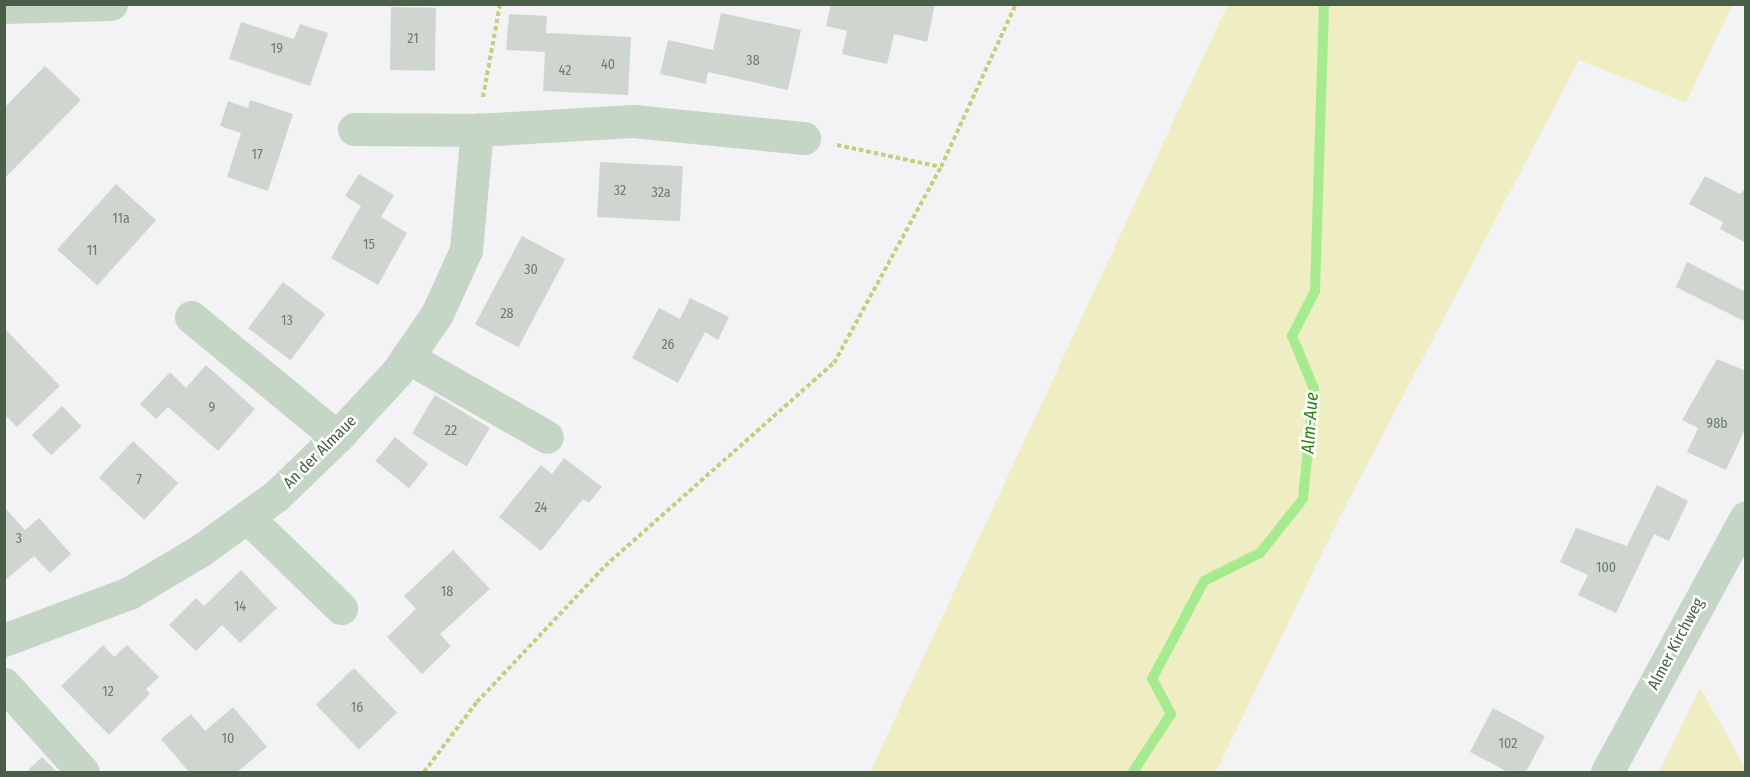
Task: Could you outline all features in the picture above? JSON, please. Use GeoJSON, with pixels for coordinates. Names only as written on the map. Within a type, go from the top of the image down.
{"type":"FeatureCollection","features":[{"type":"Feature","properties":{"kind":"street"},"geometry":{"type":"LineString","coordinates":[[4,7],[111,4]]}},
{"type":"Feature","properties":{"kind":"street"},"geometry":{"type":"LineString","coordinates":[[354,129],[477,130],[633,121],[804,138]]}},
{"type":"Feature","properties":{"kind":"street","name":"An der Almaue"},"geometry":{"type":"LineString","coordinates":[[4,640],[129,593],[247,517],[337,437],[407,357],[437,314],[466,250],[477,130]]}},
{"type":"Feature","properties":{"kind":"street"},"geometry":{"type":"LineString","coordinates":[[190,317],[337,437]]}},
{"type":"Feature","properties":{"kind":"street"},"geometry":{"type":"LineString","coordinates":[[407,357],[547,437]]}},
{"type":"Feature","properties":{"kind":"street"},"geometry":{"type":"LineString","coordinates":[[247,517],[340,608]]}},
{"type":"Feature","properties":{"kind":"street","name":"Almer Kirchweg"},"geometry":{"type":"LineString","coordinates":[[1607,772],[1746,517]]}},
{"type":"Feature","properties":{"kind":"street"},"geometry":{"type":"LineString","coordinates":[[4,684],[83,772]]}},
{"type":"Feature","properties":{"kind":"path"},"geometry":{"type":"LineString","coordinates":[[477,130],[500,4]]}},
{"type":"Feature","properties":{"kind":"path"},"geometry":{"type":"LineString","coordinates":[[424,772],[477,702],[605,566],[834,363],[941,167],[1016,4]]}},
{"type":"Feature","properties":{"kind":"path"},"geometry":{"type":"LineString","coordinates":[[804,138],[941,167]]}},
{"type":"Feature","properties":{"kind":"shaded area"},"geometry":{"type":"Polygon","coordinates":[[[1228,4],[1732,5],[1686,103],[1579,60],[1336,524],[1216,772],[870,772],[1228,4]]]}},
{"type":"Feature","properties":{"kind":"shaded area"},"geometry":{"type":"Polygon","coordinates":[[[1700,688],[1745,767],[1745,772],[1659,772],[1700,688]]]}},
{"type":"Feature","properties":{"kind":"building"},"geometry":{"type":"Polygon","coordinates":[[[831,4],[935,4],[927,42],[894,34],[887,64],[842,54],[847,31],[826,26],[831,4]]]}},
{"type":"Feature","properties":{"kind":"building"},"geometry":{"type":"Polygon","coordinates":[[[391,7],[436,8],[435,71],[390,70],[391,7]]]}},
{"type":"Feature","properties":{"kind":"building"},"geometry":{"type":"Polygon","coordinates":[[[721,13],[801,30],[788,90],[708,72],[706,84],[660,74],[668,40],[713,50],[721,13]]]}},
{"type":"Feature","properties":{"kind":"building"},"geometry":{"type":"Polygon","coordinates":[[[509,14],[547,16],[546,33],[631,37],[628,95],[543,91],[545,52],[506,50],[509,14]]]}},
{"type":"Feature","properties":{"kind":"building"},"geometry":{"type":"Polygon","coordinates":[[[241,22],[294,39],[300,24],[328,33],[310,86],[229,59],[241,22]]]}},
{"type":"Feature","properties":{"kind":"building"},"geometry":{"type":"Polygon","coordinates":[[[45,66],[81,100],[4,179],[4,108],[45,66]]]}},
{"type":"Feature","properties":{"kind":"building"},"geometry":{"type":"Polygon","coordinates":[[[250,100],[293,114],[268,191],[227,177],[241,133],[220,126],[228,101],[248,108],[250,100]]]}},
{"type":"Feature","properties":{"kind":"building"},"geometry":{"type":"Polygon","coordinates":[[[600,162],[683,166],[680,221],[597,217],[600,162]]]}},
{"type":"Feature","properties":{"kind":"building"},"geometry":{"type":"Polygon","coordinates":[[[359,174],[394,195],[381,217],[407,233],[378,285],[331,258],[361,206],[345,196],[359,174]]]}},
{"type":"Feature","properties":{"kind":"building"},"geometry":{"type":"Polygon","coordinates":[[[1705,176],[1740,194],[1746,188],[1746,243],[1720,229],[1723,222],[1689,204],[1705,176]]]}},
{"type":"Feature","properties":{"kind":"building"},"geometry":{"type":"Polygon","coordinates":[[[116,184],[156,220],[97,286],[57,249],[116,184]]]}},
{"type":"Feature","properties":{"kind":"building"},"geometry":{"type":"Polygon","coordinates":[[[522,236],[565,259],[518,347],[475,324],[522,236]]]}},
{"type":"Feature","properties":{"kind":"building"},"geometry":{"type":"Polygon","coordinates":[[[1687,262],[1746,292],[1746,322],[1676,287],[1687,262]]]}},
{"type":"Feature","properties":{"kind":"building"},"geometry":{"type":"Polygon","coordinates":[[[283,282],[325,314],[290,360],[248,328],[283,282]]]}},
{"type":"Feature","properties":{"kind":"building"},"geometry":{"type":"Polygon","coordinates":[[[690,298],[729,317],[718,340],[705,332],[678,383],[632,358],[659,308],[680,319],[690,298]]]}},
{"type":"Feature","properties":{"kind":"building"},"geometry":{"type":"Polygon","coordinates":[[[4,328],[60,386],[17,427],[4,414],[4,328]]]}},
{"type":"Feature","properties":{"kind":"building"},"geometry":{"type":"Polygon","coordinates":[[[1717,359],[1746,371],[1746,427],[1726,470],[1687,452],[1698,428],[1682,420],[1717,359]]]}},
{"type":"Feature","properties":{"kind":"building"},"geometry":{"type":"Polygon","coordinates":[[[206,365],[255,409],[218,451],[168,407],[156,419],[140,404],[170,372],[186,388],[206,365]]]}},
{"type":"Feature","properties":{"kind":"building"},"geometry":{"type":"Polygon","coordinates":[[[435,395],[490,428],[467,467],[412,434],[435,395]]]}},
{"type":"Feature","properties":{"kind":"building"},"geometry":{"type":"Polygon","coordinates":[[[62,406],[81,426],[51,455],[32,435],[62,406]]]}},
{"type":"Feature","properties":{"kind":"building"},"geometry":{"type":"Polygon","coordinates":[[[395,437],[428,464],[409,488],[375,461],[395,437]]]}},
{"type":"Feature","properties":{"kind":"building"},"geometry":{"type":"Polygon","coordinates":[[[133,441],[178,483],[144,520],[99,478],[133,441]]]}},
{"type":"Feature","properties":{"kind":"building"},"geometry":{"type":"Polygon","coordinates":[[[564,458],[602,487],[589,503],[583,499],[541,551],[499,517],[541,465],[552,474],[564,458]]]}},
{"type":"Feature","properties":{"kind":"building"},"geometry":{"type":"Polygon","coordinates":[[[1657,485],[1688,501],[1669,541],[1654,534],[1616,613],[1578,595],[1588,575],[1560,562],[1576,528],[1627,546],[1657,485]]]}},
{"type":"Feature","properties":{"kind":"building"},"geometry":{"type":"Polygon","coordinates":[[[4,507],[25,530],[39,518],[71,554],[50,573],[34,556],[4,581],[4,507]]]}},
{"type":"Feature","properties":{"kind":"building"},"geometry":{"type":"Polygon","coordinates":[[[453,550],[490,589],[440,634],[451,646],[422,674],[387,637],[416,609],[404,596],[453,550]]]}},
{"type":"Feature","properties":{"kind":"building"},"geometry":{"type":"Polygon","coordinates":[[[241,570],[277,608],[240,643],[222,625],[196,651],[169,625],[196,598],[204,606],[241,570]]]}},
{"type":"Feature","properties":{"kind":"building"},"geometry":{"type":"Polygon","coordinates":[[[103,645],[114,657],[127,645],[159,677],[146,689],[150,694],[109,735],[61,686],[103,645]]]}},
{"type":"Feature","properties":{"kind":"building"},"geometry":{"type":"Polygon","coordinates":[[[354,668],[397,713],[359,749],[316,705],[354,668]]]}},
{"type":"Feature","properties":{"kind":"building"},"geometry":{"type":"Polygon","coordinates":[[[233,707],[267,747],[237,772],[189,772],[161,739],[191,714],[205,731],[233,707]]]}},
{"type":"Feature","properties":{"kind":"building"},"geometry":{"type":"Polygon","coordinates":[[[1493,708],[1545,736],[1526,772],[1508,772],[1470,752],[1493,708]]]}},
{"type":"Feature","properties":{"kind":"building"},"geometry":{"type":"Polygon","coordinates":[[[42,757],[57,772],[26,772],[42,757]]]}},
{"type":"Feature","properties":{"kind":"waterway","name":"Alm-Aue"},"geometry":{"type":"LineString","coordinates":[[1133,772],[1171,714],[1152,679],[1204,581],[1260,553],[1303,499],[1314,389],[1292,336],[1315,291],[1324,4]]}}]}
